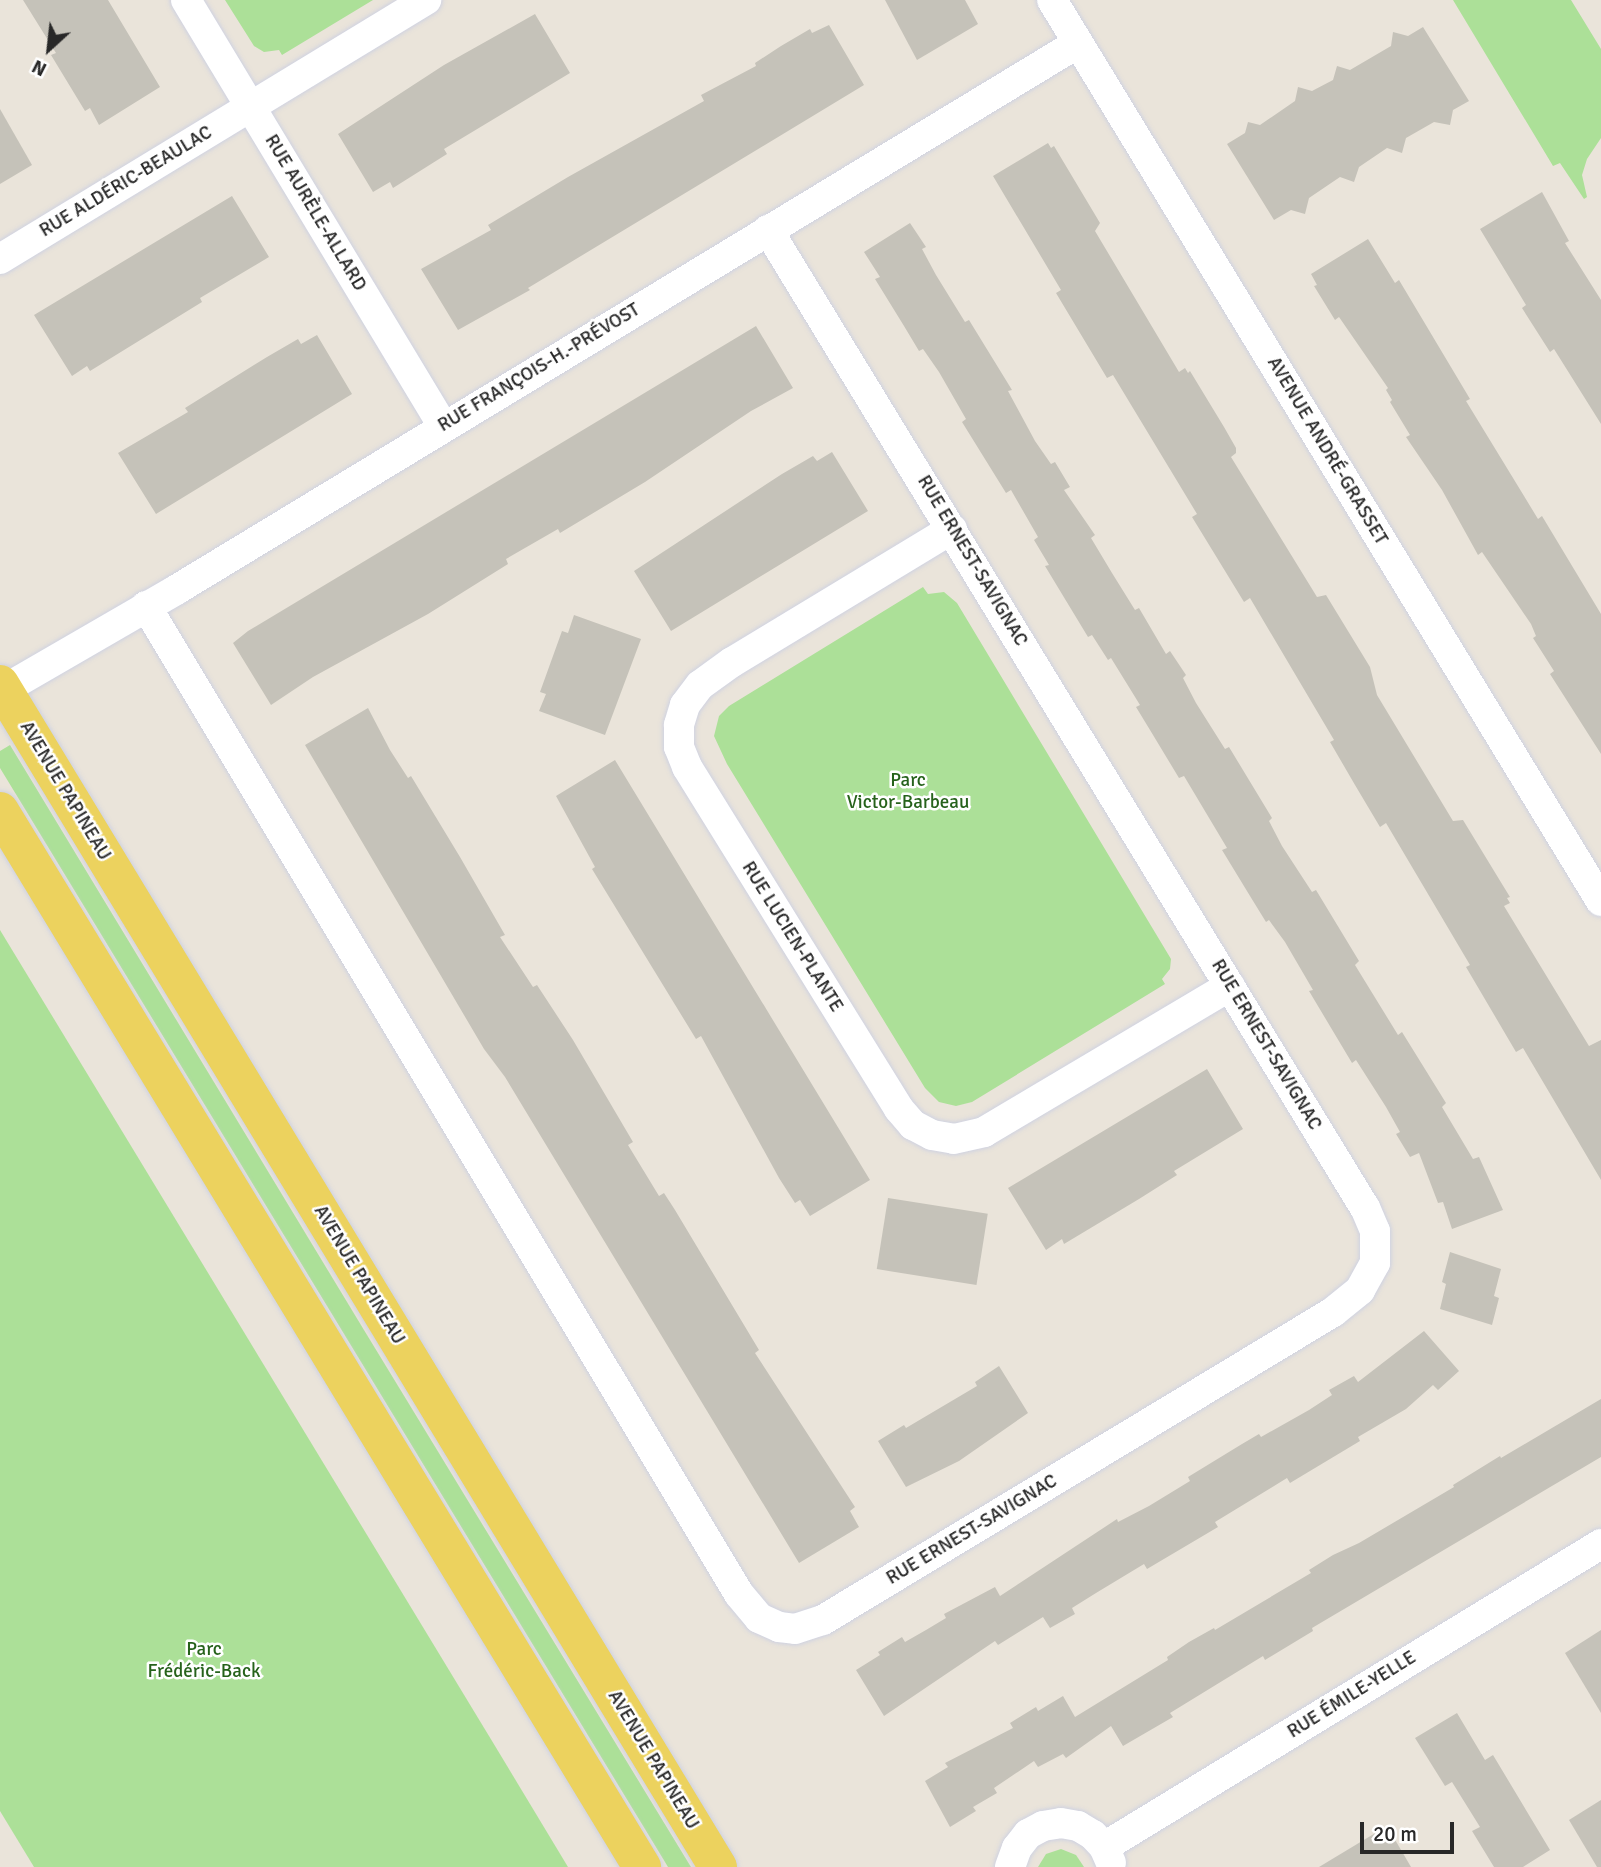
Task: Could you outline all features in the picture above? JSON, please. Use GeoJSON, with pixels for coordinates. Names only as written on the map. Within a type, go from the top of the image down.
{"type":"FeatureCollection","features":[{"type":"Feature","properties":{"kind":"main road","name":"AVENUE PAPINEAU"},"geometry":{"type":"LineString","coordinates":[[1,688],[718,1867]]}},
{"type":"Feature","properties":{"kind":"main road"},"geometry":{"type":"LineString","coordinates":[[0,811],[642,1867]]}},
{"type":"Feature","properties":{"kind":"street","name":"RUE AURÈLE-ALLARD"},"geometry":{"type":"LineString","coordinates":[[186,0],[443,426]]}},
{"type":"Feature","properties":{"kind":"street","name":"RUE ALDÉRIC-BEAULAC"},"geometry":{"type":"LineString","coordinates":[[0,259],[426,0]]}},
{"type":"Feature","properties":{"kind":"street","name":"AVENUE ANDRÉ-GRASSET"},"geometry":{"type":"LineString","coordinates":[[1052,0],[1601,901]]}},
{"type":"Feature","properties":{"kind":"street","name":"RUE FRANÇOIS-H.-PRÉVOST"},"geometry":{"type":"LineString","coordinates":[[1,688],[146,607],[1078,43]]}},
{"type":"Feature","properties":{"kind":"street","name":"RUE ERNEST-SAVIGNAC"},"geometry":{"type":"LineString","coordinates":[[146,607],[739,1594],[759,1618],[779,1627],[805,1627],[823,1620],[1333,1312],[1350,1300],[1367,1282],[1377,1252],[1372,1222],[768,230]]}},
{"type":"Feature","properties":{"kind":"street","name":"RUE LUCIEN-PLANTE"},"geometry":{"type":"LineString","coordinates":[[952,529],[732,662],[700,685],[685,705],[679,725],[679,747],[687,767],[899,1109],[913,1125],[932,1135],[954,1139],[984,1132],[1230,986]]}},
{"type":"Feature","properties":{"kind":"street","name":"RUE ÉMILE-YELLE"},"geometry":{"type":"LineString","coordinates":[[1010,1867],[1022,1840],[1035,1829],[1052,1824],[1069,1824],[1086,1829],[1108,1857],[1601,1544]]}},
{"type":"Feature","properties":{"kind":"green space"},"geometry":{"type":"Polygon","coordinates":[[[225,0],[373,0],[282,55],[279,50],[264,52],[254,46],[225,0]]]}},
{"type":"Feature","properties":{"kind":"green space"},"geometry":{"type":"Polygon","coordinates":[[[1453,0],[1571,0],[1601,49],[1601,138],[1587,159],[1582,175],[1587,197],[1584,199],[1560,163],[1553,166],[1453,0]]]}},
{"type":"Feature","properties":{"kind":"green space","name":"Parc Victor-Barbeau"},"geometry":{"type":"Polygon","coordinates":[[[923,587],[928,594],[944,592],[957,603],[1171,959],[1170,969],[1162,979],[1165,984],[972,1102],[956,1106],[939,1102],[925,1088],[727,764],[714,736],[719,716],[729,706],[923,587]]]}},
{"type":"Feature","properties":{"kind":"green space"},"geometry":{"type":"Polygon","coordinates":[[[10,745],[691,1867],[668,1867],[0,768],[0,751],[10,745]]]}},
{"type":"Feature","properties":{"kind":"green space","name":"Parc Frédéric-Back"},"geometry":{"type":"Polygon","coordinates":[[[0,930],[568,1867],[34,1867],[0,1811],[0,930]]]}},
{"type":"Feature","properties":{"kind":"green space"},"geometry":{"type":"Polygon","coordinates":[[[1061,1849],[1076,1855],[1084,1867],[1038,1867],[1046,1854],[1061,1849]]]}},
{"type":"Feature","properties":{"kind":"building"},"geometry":{"type":"Polygon","coordinates":[[[23,0],[108,0],[160,87],[99,125],[90,108],[85,111],[51,55],[56,53],[23,0]]]}},
{"type":"Feature","properties":{"kind":"building"},"geometry":{"type":"Polygon","coordinates":[[[885,0],[965,0],[978,24],[917,60],[885,0]]]}},
{"type":"Feature","properties":{"kind":"building"},"geometry":{"type":"Polygon","coordinates":[[[535,14],[570,73],[444,149],[447,154],[393,188],[390,182],[373,192],[338,134],[444,65],[535,14]]]}},
{"type":"Feature","properties":{"kind":"building"},"geometry":{"type":"Polygon","coordinates":[[[829,25],[864,85],[528,288],[530,290],[458,330],[421,269],[491,230],[488,225],[568,177],[704,101],[701,95],[756,66],[755,63],[781,46],[810,29],[812,33],[829,25]]]}},
{"type":"Feature","properties":{"kind":"building"},"geometry":{"type":"Polygon","coordinates":[[[1423,27],[1469,101],[1453,110],[1450,125],[1434,122],[1406,138],[1402,153],[1387,148],[1359,167],[1354,182],[1340,177],[1309,198],[1305,214],[1291,210],[1274,220],[1227,144],[1245,133],[1248,122],[1260,125],[1295,101],[1298,87],[1312,91],[1333,80],[1337,66],[1350,70],[1391,46],[1393,32],[1408,36],[1423,27]]]}},
{"type":"Feature","properties":{"kind":"building"},"geometry":{"type":"Polygon","coordinates":[[[0,109],[32,165],[0,184],[0,109]]]}},
{"type":"Feature","properties":{"kind":"building"},"geometry":{"type":"Polygon","coordinates":[[[1048,143],[1051,148],[1054,146],[1100,223],[1095,231],[1179,372],[1185,368],[1188,373],[1190,371],[1224,427],[1236,448],[1236,453],[1231,457],[1317,597],[1326,595],[1370,667],[1377,695],[1453,821],[1463,820],[1510,897],[1507,898],[1510,903],[1504,906],[1589,1046],[1601,1040],[1601,1180],[1523,1048],[1516,1052],[1466,967],[1470,965],[1386,823],[1380,827],[1330,742],[1334,740],[1250,598],[1244,602],[1192,517],[1197,514],[1113,375],[1107,378],[1056,293],[1061,290],[993,176],[1048,143]]]}},
{"type":"Feature","properties":{"kind":"building"},"geometry":{"type":"Polygon","coordinates":[[[1542,192],[1569,241],[1565,243],[1601,300],[1601,424],[1554,349],[1550,352],[1522,308],[1526,305],[1480,229],[1542,192]]]}},
{"type":"Feature","properties":{"kind":"building"},"geometry":{"type":"Polygon","coordinates":[[[232,196],[269,257],[200,298],[202,302],[90,371],[87,366],[72,376],[34,315],[232,196]]]}},
{"type":"Feature","properties":{"kind":"building"},"geometry":{"type":"Polygon","coordinates":[[[910,223],[926,247],[922,249],[936,275],[965,322],[969,320],[1012,390],[1008,391],[1035,441],[1051,464],[1055,462],[1070,487],[1064,490],[1095,535],[1091,538],[1112,573],[1135,610],[1139,608],[1166,654],[1170,651],[1186,675],[1183,678],[1196,703],[1225,749],[1229,747],[1272,818],[1269,821],[1282,846],[1312,892],[1316,890],[1359,961],[1355,965],[1398,1035],[1402,1032],[1446,1103],[1442,1107],[1473,1159],[1479,1157],[1503,1210],[1452,1229],[1443,1202],[1438,1203],[1419,1153],[1410,1157],[1396,1134],[1400,1132],[1386,1107],[1356,1060],[1352,1063],[1309,991],[1313,990],[1285,942],[1269,920],[1266,922],[1222,850],[1227,848],[1184,776],[1179,778],[1136,707],[1140,705],[1111,658],[1108,660],[1092,635],[1088,637],[1045,566],[1049,565],[1034,540],[1038,537],[1011,490],[1006,493],[962,422],[966,419],[939,372],[923,349],[919,351],[875,279],[880,277],[864,252],[910,223]]]}},
{"type":"Feature","properties":{"kind":"building"},"geometry":{"type":"Polygon","coordinates":[[[1368,239],[1395,283],[1399,280],[1470,399],[1466,401],[1538,519],[1542,516],[1601,614],[1601,754],[1550,674],[1554,671],[1533,638],[1536,636],[1531,624],[1482,552],[1478,555],[1442,490],[1406,437],[1410,435],[1390,402],[1392,400],[1386,390],[1388,388],[1339,317],[1335,320],[1314,286],[1317,285],[1311,274],[1368,239]]]}},
{"type":"Feature","properties":{"kind":"building"},"geometry":{"type":"Polygon","coordinates":[[[756,326],[793,388],[751,411],[645,482],[560,533],[558,529],[506,559],[508,564],[428,614],[313,677],[271,705],[233,643],[248,631],[756,326]]]}},
{"type":"Feature","properties":{"kind":"building"},"geometry":{"type":"Polygon","coordinates":[[[317,335],[352,394],[156,514],[118,453],[188,412],[185,408],[267,357],[298,339],[301,344],[317,335]]]}},
{"type":"Feature","properties":{"kind":"building"},"geometry":{"type":"Polygon","coordinates":[[[832,452],[868,511],[671,631],[634,571],[782,474],[813,456],[817,461],[832,452]]]}},
{"type":"Feature","properties":{"kind":"building"},"geometry":{"type":"Polygon","coordinates":[[[574,615],[641,639],[605,735],[539,711],[546,694],[540,692],[562,631],[568,633],[574,615]]]}},
{"type":"Feature","properties":{"kind":"building"},"geometry":{"type":"Polygon","coordinates":[[[368,708],[390,750],[408,778],[411,776],[505,935],[500,937],[533,987],[537,985],[573,1040],[633,1142],[628,1145],[659,1196],[664,1193],[675,1210],[759,1350],[755,1353],[855,1507],[850,1511],[859,1527],[799,1563],[505,1077],[484,1049],[305,745],[368,708]]]}},
{"type":"Feature","properties":{"kind":"building"},"geometry":{"type":"Polygon","coordinates":[[[615,760],[870,1180],[810,1216],[800,1200],[795,1203],[779,1178],[701,1036],[696,1039],[592,869],[595,867],[556,796],[615,760]]]}},
{"type":"Feature","properties":{"kind":"building"},"geometry":{"type":"Polygon","coordinates":[[[1207,1069],[1243,1129],[1174,1171],[1177,1175],[1139,1199],[1064,1244],[1062,1239],[1046,1250],[1008,1188],[1207,1069]]]}},
{"type":"Feature","properties":{"kind":"building"},"geometry":{"type":"Polygon","coordinates":[[[888,1198],[988,1214],[976,1285],[877,1269],[888,1198]]]}},
{"type":"Feature","properties":{"kind":"building"},"geometry":{"type":"Polygon","coordinates":[[[1450,1252],[1501,1269],[1494,1296],[1499,1298],[1492,1325],[1440,1309],[1446,1284],[1442,1282],[1450,1252]]]}},
{"type":"Feature","properties":{"kind":"building"},"geometry":{"type":"Polygon","coordinates":[[[1424,1331],[1459,1371],[1438,1390],[1433,1385],[1406,1409],[1358,1437],[1360,1441],[1290,1483],[1287,1478],[1215,1522],[1218,1527],[1147,1569],[1144,1564],[1096,1593],[1072,1608],[1075,1614],[1050,1628],[1043,1617],[998,1645],[995,1641],[884,1716],[856,1670],[880,1655],[878,1652],[902,1637],[905,1642],[946,1618],[944,1614],[995,1587],[1000,1596],[1117,1519],[1118,1522],[1149,1506],[1190,1481],[1188,1477],[1242,1444],[1259,1434],[1261,1437],[1309,1410],[1332,1395],[1329,1390],[1354,1376],[1358,1382],[1424,1331]]]}},
{"type":"Feature","properties":{"kind":"building"},"geometry":{"type":"Polygon","coordinates":[[[999,1366],[1028,1413],[959,1461],[906,1487],[878,1441],[904,1425],[906,1428],[977,1386],[975,1382],[999,1366]]]}},
{"type":"Feature","properties":{"kind":"building"},"geometry":{"type":"Polygon","coordinates":[[[1601,1399],[1601,1457],[1312,1628],[1313,1631],[1265,1660],[1263,1656],[1170,1713],[1173,1717],[1123,1746],[1111,1726],[1066,1758],[1063,1754],[1038,1767],[1034,1761],[994,1788],[997,1793],[973,1807],[976,1811],[950,1827],[925,1781],[948,1767],[945,1763],[1013,1728],[1010,1723],[1036,1707],[1038,1711],[1063,1696],[1075,1717],[1168,1660],[1167,1657],[1189,1642],[1214,1628],[1215,1630],[1311,1573],[1309,1570],[1333,1555],[1359,1543],[1454,1487],[1453,1485],[1500,1456],[1501,1458],[1601,1399]]]}},
{"type":"Feature","properties":{"kind":"building"},"geometry":{"type":"Polygon","coordinates":[[[1601,1630],[1601,1713],[1565,1653],[1601,1630]]]}},
{"type":"Feature","properties":{"kind":"building"},"geometry":{"type":"Polygon","coordinates":[[[1457,1713],[1485,1760],[1493,1755],[1550,1850],[1523,1867],[1494,1867],[1472,1831],[1480,1827],[1452,1782],[1445,1786],[1415,1738],[1457,1713]]]}},
{"type":"Feature","properties":{"kind":"building"},"geometry":{"type":"Polygon","coordinates":[[[1601,1800],[1601,1867],[1597,1867],[1569,1820],[1601,1800]]]}},
{"type":"Feature","properties":{"kind":"building"},"geometry":{"type":"Polygon","coordinates":[[[1387,1826],[1411,1867],[1319,1867],[1387,1826]]]}}]}
